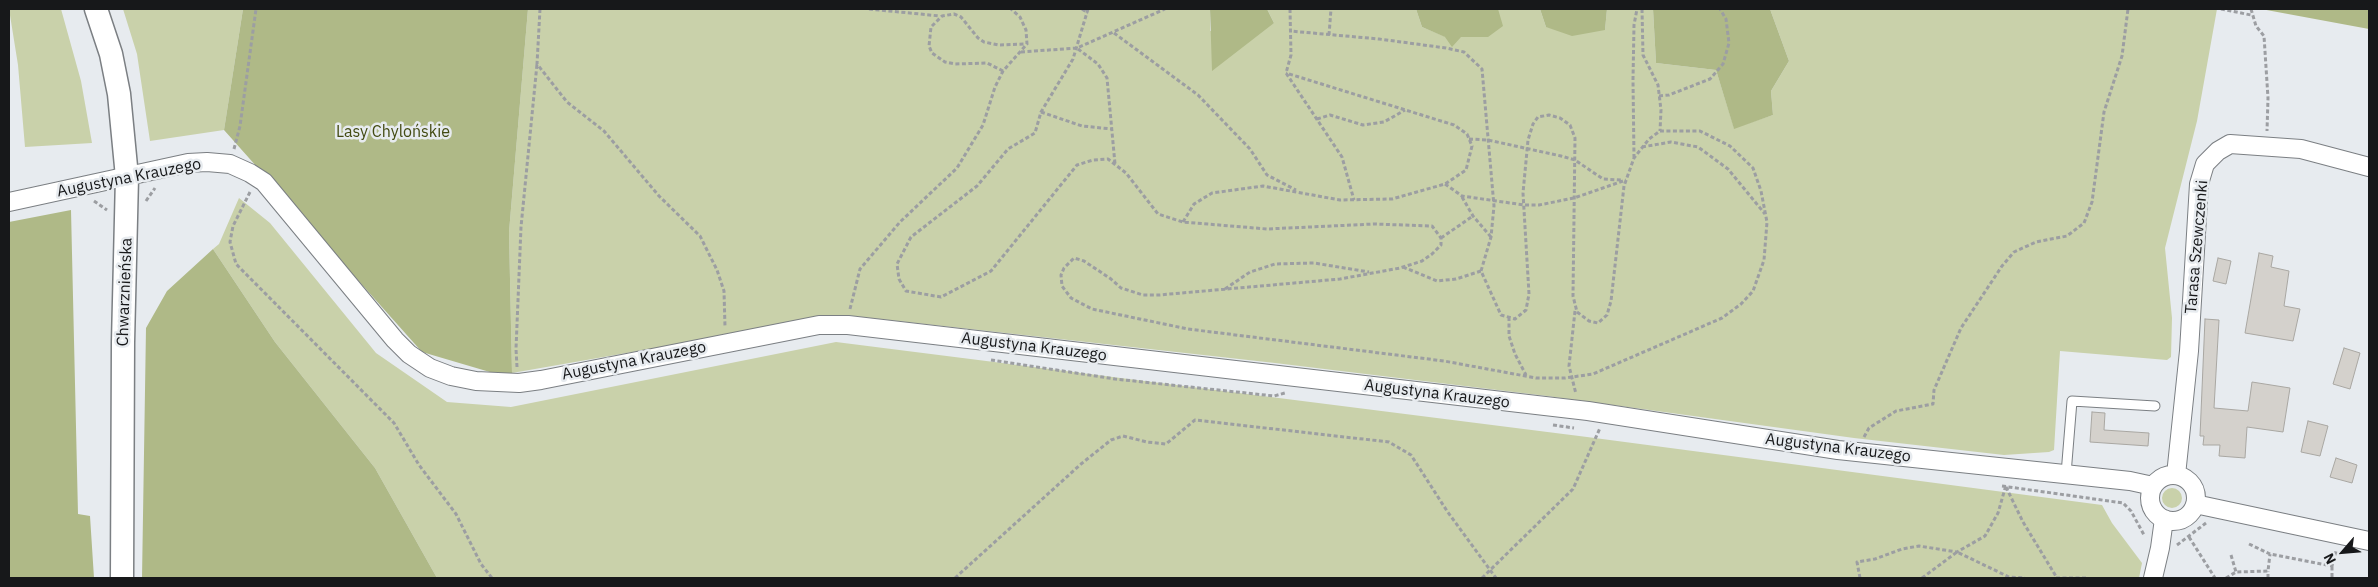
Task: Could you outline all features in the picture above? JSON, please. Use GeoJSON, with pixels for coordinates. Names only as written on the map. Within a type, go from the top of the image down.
{"type":"FeatureCollection","features":[{"type":"Feature","properties":{"kind":"street","name":"Chwarznieńska"},"geometry":{"type":"LineString","coordinates":[[96,9],[110,54],[119,94],[127,177],[123,342],[122,578]]}},
{"type":"Feature","properties":{"kind":"street","name":"Tarasa Szewczenki"},"geometry":{"type":"LineString","coordinates":[[2176,475],[2189,350],[2199,184],[2205,164],[2218,151],[2230,144],[2266,145],[2301,149],[2369,167]]}},
{"type":"Feature","properties":{"kind":"street","name":"Augustyna Krauzego"},"geometry":{"type":"LineString","coordinates":[[9,202],[188,163],[230,164],[264,182],[395,340],[409,354],[430,368],[451,376],[476,381],[519,383],[541,380],[819,325],[848,325],[1605,423],[2130,480],[2153,486]]}},
{"type":"Feature","properties":{"kind":"street"},"geometry":{"type":"LineString","coordinates":[[2176,475],[2190,482],[2196,496],[2196,504],[2192,511],[2180,520],[2164,519],[2153,509],[2150,501],[2153,486],[2162,477],[2176,475]]}},
{"type":"Feature","properties":{"kind":"street"},"geometry":{"type":"LineString","coordinates":[[2196,504],[2369,541]]}},
{"type":"Feature","properties":{"kind":"street"},"geometry":{"type":"LineString","coordinates":[[2153,578],[2164,519]]}},
{"type":"Feature","properties":{"kind":"lane"},"geometry":{"type":"LineString","coordinates":[[2066,474],[2072,401],[2155,406]]}},
{"type":"Feature","properties":{"kind":"path"},"geometry":{"type":"LineString","coordinates":[[230,164],[240,126],[256,9]]}},
{"type":"Feature","properties":{"kind":"path"},"geometry":{"type":"LineString","coordinates":[[519,383],[516,349],[521,227],[537,64],[540,9]]}},
{"type":"Feature","properties":{"kind":"path"},"geometry":{"type":"LineString","coordinates":[[869,9],[942,16],[948,14],[961,17],[978,38],[984,42],[999,45],[1026,44]]}},
{"type":"Feature","properties":{"kind":"path"},"geometry":{"type":"LineString","coordinates":[[848,325],[850,306],[860,269],[900,222],[957,168],[983,125],[995,87],[1003,71],[1026,44],[1026,30],[1020,17],[1011,9]]}},
{"type":"Feature","properties":{"kind":"path"},"geometry":{"type":"LineString","coordinates":[[1082,9],[1088,11],[1074,59],[1040,112],[1035,133],[1008,149],[977,186],[911,237],[897,264],[899,279],[906,291],[940,297],[991,271],[1077,165],[1093,160],[1108,159],[1126,172],[1158,214],[1182,222],[1267,229],[1374,224],[1432,226],[1441,238],[1441,246],[1422,261],[1403,267],[1340,279],[1159,295],[1131,292],[1121,288],[1094,266],[1074,258],[1067,262],[1060,275],[1062,286],[1071,298],[1092,309],[1188,329],[1444,360],[1527,376],[1571,377],[1593,374],[1722,318],[1742,304],[1753,291],[1764,260],[1766,215],[1762,191],[1752,168],[1730,146],[1700,131],[1660,131],[1642,147],[1634,158],[1626,180],[1612,300],[1607,315],[1598,323],[1589,321],[1577,312],[1573,296],[1576,138],[1570,125],[1560,118],[1549,115],[1538,117],[1533,124],[1528,147],[1524,205],[1529,294],[1526,310],[1516,319],[1501,315],[1480,271],[1492,237],[1493,201],[1482,68],[1464,52],[1379,39],[1290,31]]}},
{"type":"Feature","properties":{"kind":"path"},"geometry":{"type":"LineString","coordinates":[[1021,52],[1077,48],[1166,9]]}},
{"type":"Feature","properties":{"kind":"path"},"geometry":{"type":"LineString","coordinates":[[1290,9],[1290,55],[1286,73],[1342,157],[1354,200]]}},
{"type":"Feature","properties":{"kind":"path"},"geometry":{"type":"LineString","coordinates":[[1329,35],[1331,9]]}},
{"type":"Feature","properties":{"kind":"path"},"geometry":{"type":"LineString","coordinates":[[1634,158],[1634,25],[1637,9]]}},
{"type":"Feature","properties":{"kind":"path"},"geometry":{"type":"LineString","coordinates":[[1642,9],[1643,55],[1658,85],[1661,110],[1660,131]]}},
{"type":"Feature","properties":{"kind":"path"},"geometry":{"type":"LineString","coordinates":[[1659,96],[1680,92],[1710,79],[1724,64],[1729,43],[1726,19],[1720,9]]}},
{"type":"Feature","properties":{"kind":"path"},"geometry":{"type":"LineString","coordinates":[[1861,452],[1863,440],[1869,428],[1896,411],[1933,404],[1934,390],[1961,328],[2002,266],[2014,252],[2036,242],[2066,236],[2084,222],[2092,202],[2102,120],[2122,56],[2128,9]]}},
{"type":"Feature","properties":{"kind":"path"},"geometry":{"type":"LineString","coordinates":[[2221,9],[2251,15]]}},
{"type":"Feature","properties":{"kind":"path"},"geometry":{"type":"LineString","coordinates":[[2251,9],[2251,15],[2256,26],[2264,36],[2268,98],[2266,145]]}},
{"type":"Feature","properties":{"kind":"path"},"geometry":{"type":"LineString","coordinates":[[942,16],[931,27],[928,46],[932,52],[945,62],[954,64],[987,63],[1003,71]]}},
{"type":"Feature","properties":{"kind":"path"},"geometry":{"type":"LineString","coordinates":[[1114,33],[1198,95],[1250,149],[1267,175],[1299,191]]}},
{"type":"Feature","properties":{"kind":"path"},"geometry":{"type":"LineString","coordinates":[[1077,48],[1098,64],[1107,78],[1115,165]]}},
{"type":"Feature","properties":{"kind":"path"},"geometry":{"type":"LineString","coordinates":[[537,64],[567,102],[604,132],[659,196],[700,236],[717,270],[724,291],[726,312],[724,343]]}},
{"type":"Feature","properties":{"kind":"path"},"geometry":{"type":"LineString","coordinates":[[1182,222],[1194,204],[1212,194],[1263,186],[1299,191],[1340,200],[1392,199],[1445,184],[1466,170],[1472,146],[1467,134],[1454,126],[1406,109],[1286,73]]}},
{"type":"Feature","properties":{"kind":"path"},"geometry":{"type":"LineString","coordinates":[[1317,120],[1330,115],[1363,125],[1384,122],[1406,109]]}},
{"type":"Feature","properties":{"kind":"path"},"geometry":{"type":"LineString","coordinates":[[1040,112],[1082,126],[1112,129]]}},
{"type":"Feature","properties":{"kind":"path"},"geometry":{"type":"LineString","coordinates":[[1469,139],[1488,140],[1528,147],[1575,160],[1603,179],[1626,180]]}},
{"type":"Feature","properties":{"kind":"path"},"geometry":{"type":"LineString","coordinates":[[1642,147],[1671,142],[1698,147],[1728,169],[1766,215]]}},
{"type":"Feature","properties":{"kind":"path"},"geometry":{"type":"LineString","coordinates":[[1445,184],[1462,196],[1524,205],[1539,205],[1574,198],[1626,180]]}},
{"type":"Feature","properties":{"kind":"path"},"geometry":{"type":"LineString","coordinates":[[144,204],[157,184]]}},
{"type":"Feature","properties":{"kind":"path"},"geometry":{"type":"LineString","coordinates":[[242,188],[255,194]]}},
{"type":"Feature","properties":{"kind":"path"},"geometry":{"type":"LineString","coordinates":[[250,191],[233,226],[230,242],[236,264],[394,423],[419,465],[456,514],[481,564],[492,578]]}},
{"type":"Feature","properties":{"kind":"path"},"geometry":{"type":"LineString","coordinates":[[1462,196],[1472,216],[1492,237]]}},
{"type":"Feature","properties":{"kind":"path"},"geometry":{"type":"LineString","coordinates":[[94,202],[108,211]]}},
{"type":"Feature","properties":{"kind":"path"},"geometry":{"type":"LineString","coordinates":[[1441,238],[1472,216]]}},
{"type":"Feature","properties":{"kind":"path"},"geometry":{"type":"LineString","coordinates":[[1224,289],[1250,272],[1275,264],[1314,263],[1372,273]]}},
{"type":"Feature","properties":{"kind":"path"},"geometry":{"type":"LineString","coordinates":[[1403,267],[1437,280],[1456,279],[1480,271]]}},
{"type":"Feature","properties":{"kind":"path"},"geometry":{"type":"LineString","coordinates":[[1482,578],[1573,489],[1605,423],[1589,420],[1578,399],[1571,377],[1569,366],[1576,308]]}},
{"type":"Feature","properties":{"kind":"path"},"geometry":{"type":"LineString","coordinates":[[1509,317],[1510,336],[1515,354],[1527,376]]}},
{"type":"Feature","properties":{"kind":"path"},"geometry":{"type":"LineString","coordinates":[[990,360],[1114,379],[1274,396],[1288,393]]}},
{"type":"Feature","properties":{"kind":"path"},"geometry":{"type":"LineString","coordinates":[[955,578],[1074,470],[1111,440],[1123,436],[1146,442],[1166,444],[1195,420],[1389,442],[1411,455],[1447,511],[1496,578]]}},
{"type":"Feature","properties":{"kind":"path"},"geometry":{"type":"LineString","coordinates":[[1544,423],[1562,428],[1581,428]]}},
{"type":"Feature","properties":{"kind":"path"},"geometry":{"type":"LineString","coordinates":[[1922,578],[1957,552],[1985,536],[1998,513],[2010,468]]}},
{"type":"Feature","properties":{"kind":"path"},"geometry":{"type":"LineString","coordinates":[[1997,485],[2124,503],[2131,511],[2146,539]]}},
{"type":"Feature","properties":{"kind":"path"},"geometry":{"type":"LineString","coordinates":[[2005,487],[2056,578],[2087,578]]}},
{"type":"Feature","properties":{"kind":"path"},"geometry":{"type":"LineString","coordinates":[[2175,546],[2212,518]]}},
{"type":"Feature","properties":{"kind":"path"},"geometry":{"type":"LineString","coordinates":[[2189,537],[2215,578]]}},
{"type":"Feature","properties":{"kind":"path"},"geometry":{"type":"LineString","coordinates":[[2249,544],[2270,554],[2332,566]]}},
{"type":"Feature","properties":{"kind":"path"},"geometry":{"type":"LineString","coordinates":[[1860,578],[1857,562],[1875,559],[1902,549],[1919,546],[1957,552],[2009,577],[2025,578]]}},
{"type":"Feature","properties":{"kind":"path"},"geometry":{"type":"LineString","coordinates":[[2332,578],[2332,566],[2336,551]]}},
{"type":"Feature","properties":{"kind":"path"},"geometry":{"type":"LineString","coordinates":[[2268,578],[2270,554]]}},
{"type":"Feature","properties":{"kind":"path"},"geometry":{"type":"LineString","coordinates":[[2231,555],[2236,572]]}},
{"type":"Feature","properties":{"kind":"path"},"geometry":{"type":"LineString","coordinates":[[2226,578],[2236,572],[2268,571]]}},
{"type":"Feature","properties":{"kind":"green space"},"geometry":{"type":"Polygon","coordinates":[[[9,9],[61,9],[81,81],[92,143],[25,147],[18,65],[9,9]]]}},
{"type":"Feature","properties":{"kind":"green space"},"geometry":{"type":"Polygon","coordinates":[[[123,9],[243,9],[224,130],[150,141],[137,54],[123,9]]]}},
{"type":"Feature","properties":{"kind":"green space","name":"Lasy Chylońskie"},"geometry":{"type":"Polygon","coordinates":[[[243,9],[528,9],[509,232],[512,373],[500,375],[422,352],[224,130],[243,9]]]}},
{"type":"Feature","properties":{"kind":"green space"},"geometry":{"type":"Polygon","coordinates":[[[528,9],[1210,9],[1210,31],[1274,23],[1267,9],[1416,9],[1422,27],[1446,37],[1487,37],[1498,9],[1540,9],[1546,27],[1605,30],[1607,9],[1653,9],[1656,63],[1716,70],[1734,128],[1773,115],[1771,91],[1789,61],[1770,9],[2217,9],[2197,121],[2165,248],[2172,318],[2171,357],[2167,360],[2060,351],[2054,450],[2004,455],[1854,438],[1547,396],[1275,363],[844,315],[512,373],[509,232],[528,9]]]}},
{"type":"Feature","properties":{"kind":"green space"},"geometry":{"type":"Polygon","coordinates":[[[1210,9],[1267,9],[1274,23],[1212,71],[1210,9]]]}},
{"type":"Feature","properties":{"kind":"green space"},"geometry":{"type":"Polygon","coordinates":[[[1416,9],[1498,9],[1503,26],[1488,37],[1461,37],[1452,47],[1445,37],[1422,27],[1416,9]]]}},
{"type":"Feature","properties":{"kind":"green space"},"geometry":{"type":"Polygon","coordinates":[[[1540,9],[1607,9],[1605,30],[1572,36],[1546,27],[1540,9]]]}},
{"type":"Feature","properties":{"kind":"green space"},"geometry":{"type":"Polygon","coordinates":[[[1653,9],[1770,9],[1789,61],[1771,91],[1773,115],[1734,129],[1716,70],[1656,63],[1653,9]]]}},
{"type":"Feature","properties":{"kind":"green space"},"geometry":{"type":"Polygon","coordinates":[[[2261,9],[2369,9],[2369,29],[2261,9]]]}},
{"type":"Feature","properties":{"kind":"green space"},"geometry":{"type":"Polygon","coordinates":[[[239,198],[270,223],[376,353],[447,402],[511,407],[836,342],[1587,437],[2102,505],[2112,523],[2142,563],[2139,578],[437,578],[375,468],[275,342],[213,249],[219,244],[239,198]]]}},
{"type":"Feature","properties":{"kind":"green space"},"geometry":{"type":"Polygon","coordinates":[[[71,210],[78,514],[90,516],[94,578],[9,578],[9,222],[71,210]]]}},
{"type":"Feature","properties":{"kind":"green space"},"geometry":{"type":"Polygon","coordinates":[[[213,249],[275,342],[375,468],[437,578],[142,578],[146,328],[167,291],[213,249]]]}},
{"type":"Feature","properties":{"kind":"green space"},"geometry":{"type":"Polygon","coordinates":[[[2172,488],[2179,491],[2182,498],[2179,505],[2172,508],[2165,505],[2162,498],[2165,491],[2172,488]]]}},
{"type":"Feature","properties":{"kind":"building"},"geometry":{"type":"Polygon","coordinates":[[[2259,253],[2273,256],[2271,267],[2289,271],[2284,306],[2300,309],[2293,341],[2245,333],[2259,253]]]}},
{"type":"Feature","properties":{"kind":"building"},"geometry":{"type":"Polygon","coordinates":[[[2218,258],[2231,261],[2226,284],[2213,281],[2218,258]]]}},
{"type":"Feature","properties":{"kind":"building"},"geometry":{"type":"Polygon","coordinates":[[[2205,319],[2219,320],[2214,408],[2248,411],[2252,382],[2290,388],[2283,432],[2247,427],[2245,458],[2219,456],[2220,445],[2203,445],[2204,436],[2200,436],[2205,319]]]}},
{"type":"Feature","properties":{"kind":"building"},"geometry":{"type":"Polygon","coordinates":[[[2344,348],[2360,353],[2350,389],[2333,384],[2344,348]]]}},
{"type":"Feature","properties":{"kind":"building"},"geometry":{"type":"Polygon","coordinates":[[[2092,412],[2105,413],[2104,430],[2149,433],[2148,446],[2090,442],[2092,412]]]}},
{"type":"Feature","properties":{"kind":"building"},"geometry":{"type":"Polygon","coordinates":[[[2308,421],[2328,426],[2320,456],[2301,452],[2308,421]]]}},
{"type":"Feature","properties":{"kind":"building"},"geometry":{"type":"Polygon","coordinates":[[[2336,458],[2357,465],[2352,483],[2330,477],[2336,458]]]}}]}
